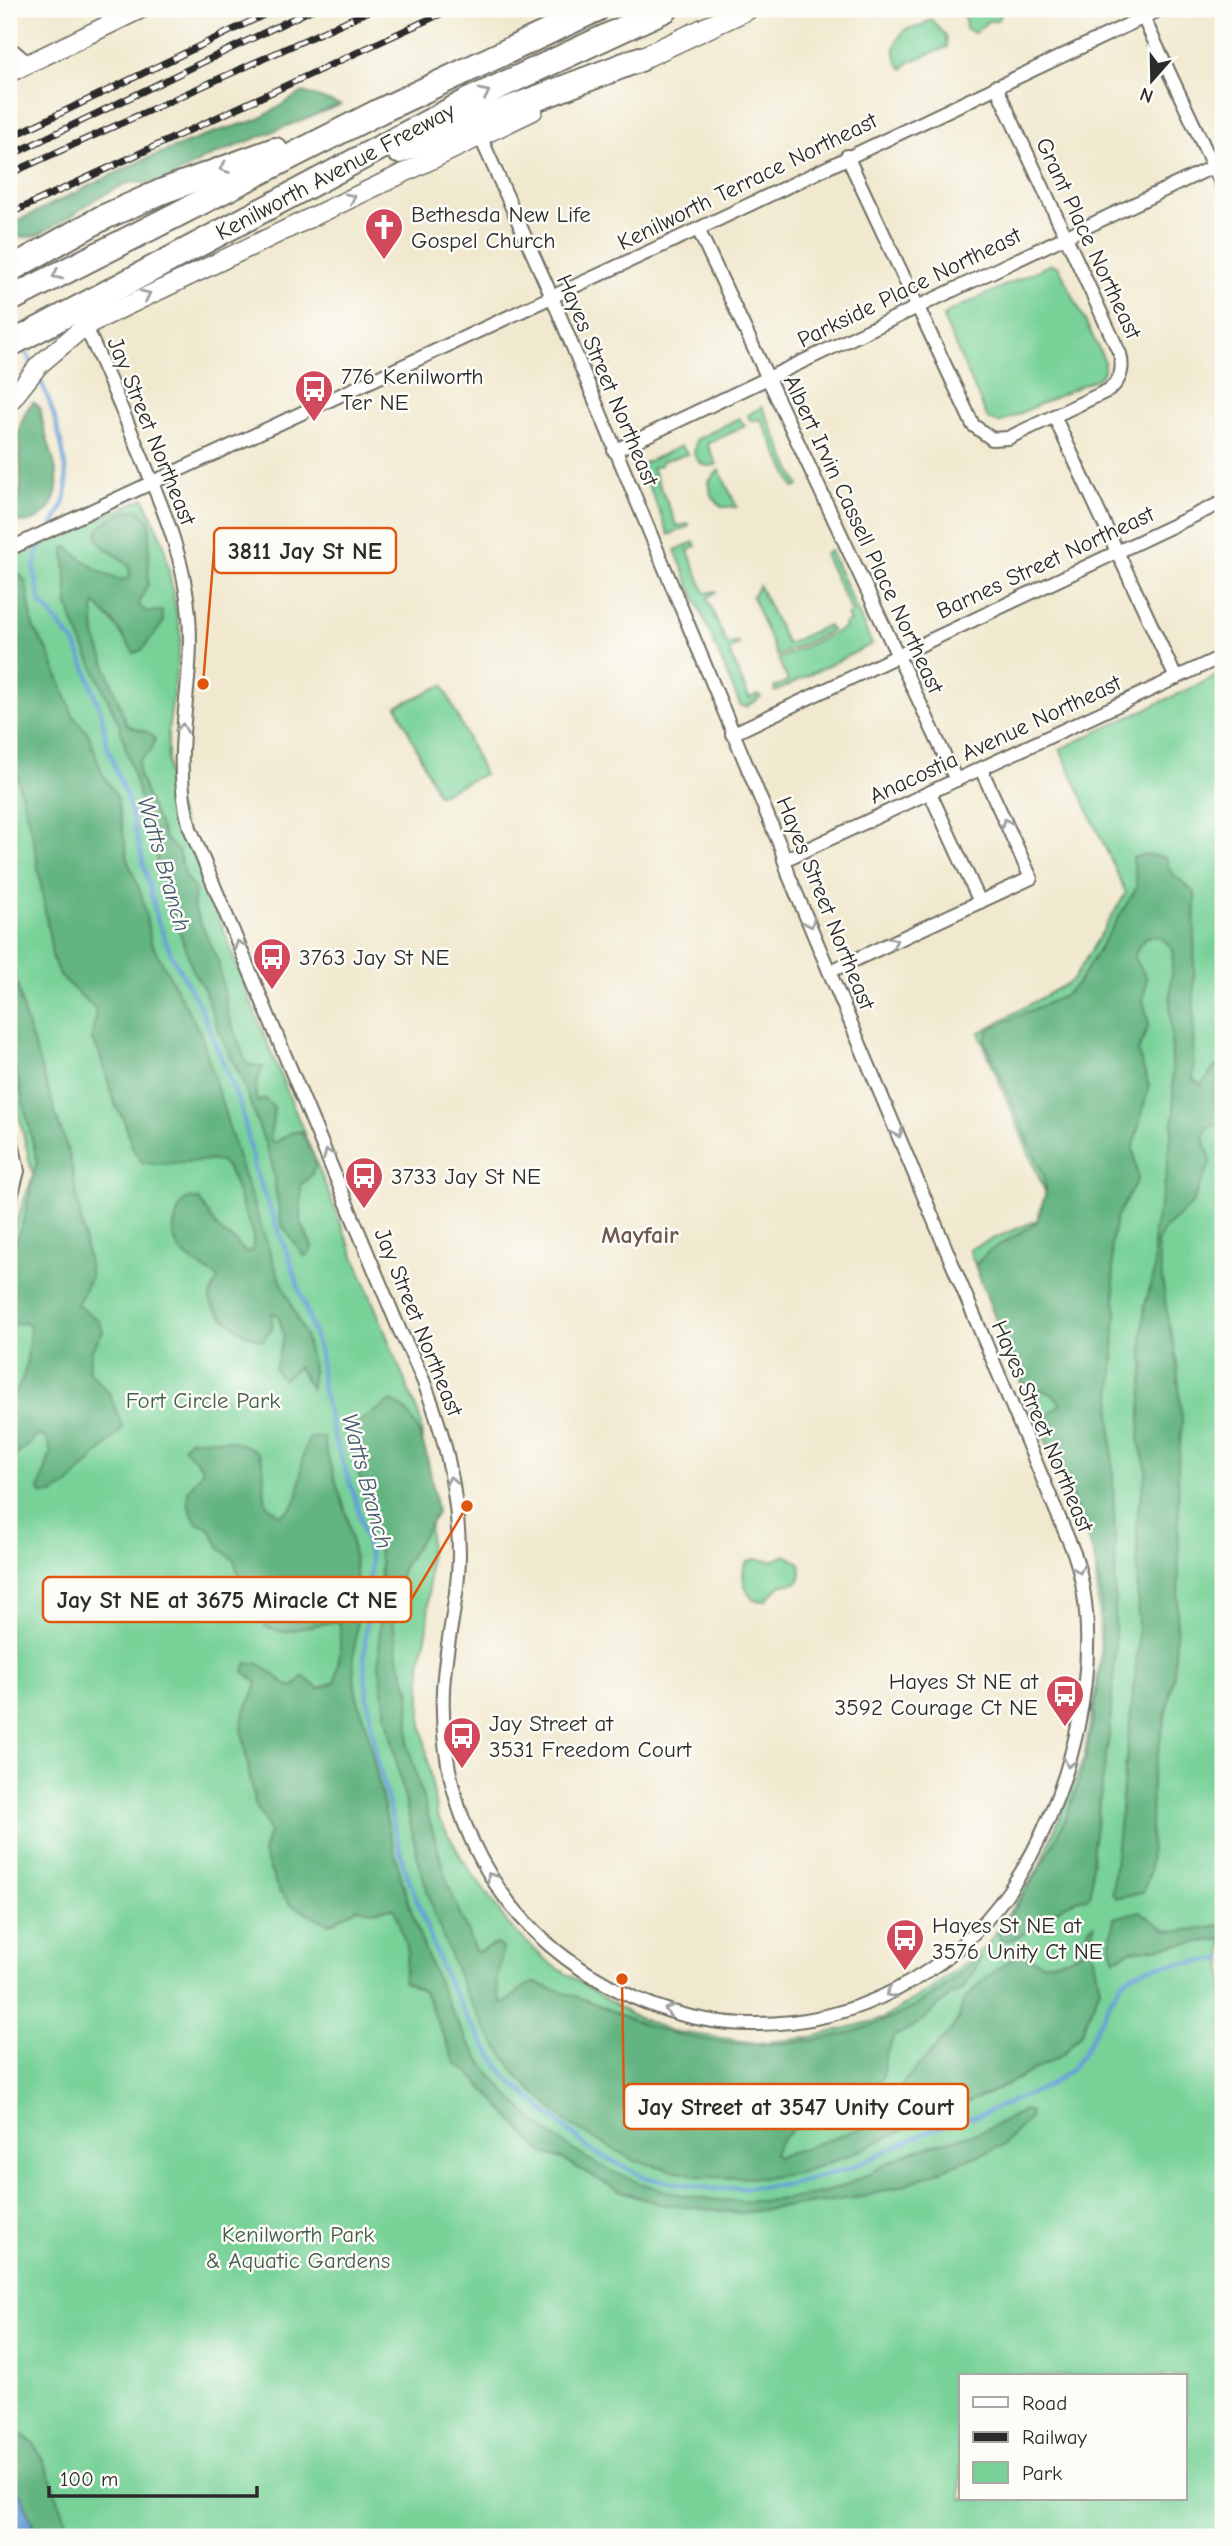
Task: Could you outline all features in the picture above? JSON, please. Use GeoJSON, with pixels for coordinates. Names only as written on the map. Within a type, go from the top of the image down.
{"type":"FeatureCollection","features":[{"type":"Feature","properties":{"kind":"highway","name":"Kenilworth Avenue Freeway"},"geometry":{"type":"LineString","coordinates":[[16,296],[380,111],[597,9]]}},
{"type":"Feature","properties":{"kind":"highway","name":"Kenilworth Avenue Freeway"},"geometry":{"type":"LineString","coordinates":[[9,345],[468,101],[666,9]]}},
{"type":"Feature","properties":{"kind":"highway"},"geometry":{"type":"LineString","coordinates":[[316,181],[640,59]]}},
{"type":"Feature","properties":{"kind":"highway"},"geometry":{"type":"LineString","coordinates":[[10,269],[102,218],[163,191],[380,111]]}},
{"type":"Feature","properties":{"kind":"main road"},"geometry":{"type":"LineString","coordinates":[[9,73],[141,9]]}},
{"type":"Feature","properties":{"kind":"main road"},"geometry":{"type":"LineString","coordinates":[[11,400],[56,348],[85,326],[747,9]]}},
{"type":"Feature","properties":{"kind":"street","name":"Kenilworth Terrace Northeast"},"geometry":{"type":"LineString","coordinates":[[10,549],[698,229],[846,156],[1161,9]]}},
{"type":"Feature","properties":{"kind":"street"},"geometry":{"type":"LineString","coordinates":[[1143,17],[1218,164],[1223,187]]}},
{"type":"Feature","properties":{"kind":"street"},"geometry":{"type":"LineString","coordinates":[[9,47],[28,63]]}},
{"type":"Feature","properties":{"kind":"street","name":"Grant Place Northeast"},"geometry":{"type":"LineString","coordinates":[[996,86],[1120,354],[1120,378],[1109,390],[1054,416]]}},
{"type":"Feature","properties":{"kind":"street","name":"Hayes Street Northeast"},"geometry":{"type":"LineString","coordinates":[[480,136],[552,297],[1074,1553],[1083,1587],[1086,1614],[1081,1696]]}},
{"type":"Feature","properties":{"kind":"street"},"geometry":{"type":"LineString","coordinates":[[846,156],[916,307],[978,431],[992,439],[1008,438],[1054,416],[1176,678]]}},
{"type":"Feature","properties":{"kind":"street","name":"Parkside Place Northeast"},"geometry":{"type":"LineString","coordinates":[[614,451],[1218,164]]}},
{"type":"Feature","properties":{"kind":"street","name":"Albert Irvin Cassell Place Northeast"},"geometry":{"type":"LineString","coordinates":[[698,229],[956,780]]}},
{"type":"Feature","properties":{"kind":"street","name":"Jay Street Northeast"},"geometry":{"type":"LineString","coordinates":[[85,326],[177,547],[189,613],[190,673],[179,763],[186,812],[205,864],[431,1398],[451,1477],[459,1548],[455,1609],[443,1688],[444,1737],[452,1789],[470,1839],[506,1899],[556,1951],[614,1989],[687,2015],[745,2024],[821,2018],[885,1996],[944,1959],[996,1910],[1036,1847],[1068,1770],[1081,1696]]}},
{"type":"Feature","properties":{"kind":"street","name":"Barnes Street Northeast"},"geometry":{"type":"LineString","coordinates":[[732,734],[1223,502]]}},
{"type":"Feature","properties":{"kind":"street","name":"Anacostia Avenue Northeast"},"geometry":{"type":"LineString","coordinates":[[784,860],[1223,656]]}},
{"type":"Feature","properties":{"kind":"street"},"geometry":{"type":"LineString","coordinates":[[831,971],[1031,878],[981,769]]}},
{"type":"Feature","properties":{"kind":"street"},"geometry":{"type":"LineString","coordinates":[[930,793],[980,902]]}},
{"type":"Feature","properties":{"kind":"street"},"geometry":{"type":"LineString","coordinates":[[9,1126],[18,1171],[9,1205]]}},
{"type":"Feature","properties":{"kind":"green space"},"geometry":{"type":"Polygon","coordinates":[[[955,9],[995,9],[1001,16],[996,21],[988,21],[975,33],[966,29],[965,18],[955,9]]]}},
{"type":"Feature","properties":{"kind":"green space"},"geometry":{"type":"Polygon","coordinates":[[[931,19],[946,36],[947,47],[909,62],[903,69],[895,53],[899,38],[906,29],[919,27],[931,19]]]}},
{"type":"Feature","properties":{"kind":"green space"},"geometry":{"type":"Polygon","coordinates":[[[303,92],[340,105],[206,158],[171,178],[152,184],[130,182],[95,199],[36,236],[9,238],[9,225],[143,160],[218,131],[257,120],[303,92]]]}},
{"type":"Feature","properties":{"kind":"green space"},"geometry":{"type":"Polygon","coordinates":[[[1051,264],[1059,267],[1104,360],[1104,371],[1100,377],[999,423],[988,419],[943,318],[948,312],[1051,264]]]}},
{"type":"Feature","properties":{"kind":"green space"},"geometry":{"type":"Polygon","coordinates":[[[33,402],[41,409],[57,475],[57,488],[53,501],[41,517],[21,522],[11,520],[9,516],[20,491],[21,423],[33,402]]]}},
{"type":"Feature","properties":{"kind":"green space"},"geometry":{"type":"Polygon","coordinates":[[[762,407],[799,486],[794,488],[761,419],[751,421],[748,415],[762,407]]]}},
{"type":"Feature","properties":{"kind":"green space"},"geometry":{"type":"Polygon","coordinates":[[[739,418],[745,426],[707,444],[717,464],[707,466],[701,463],[694,454],[696,440],[739,418]]]}},
{"type":"Feature","properties":{"kind":"green space"},"geometry":{"type":"Polygon","coordinates":[[[681,446],[688,454],[662,461],[661,465],[652,468],[677,526],[689,524],[688,527],[669,535],[640,465],[681,446]]]}},
{"type":"Feature","properties":{"kind":"green space"},"geometry":{"type":"Polygon","coordinates":[[[719,470],[737,507],[722,507],[711,495],[709,481],[719,470]]]}},
{"type":"Feature","properties":{"kind":"green space","name":"Kenilworth Park & Aquatic Gardens"},"geometry":{"type":"Polygon","coordinates":[[[144,498],[164,545],[181,637],[168,732],[168,783],[256,1015],[420,1418],[430,1517],[428,1627],[421,1660],[421,1718],[437,1815],[463,1860],[509,1925],[545,1960],[631,2015],[671,2031],[756,2043],[808,2038],[882,2019],[930,1990],[986,1947],[1040,1866],[1084,1758],[1101,1656],[1095,1555],[1026,1396],[969,1249],[1054,1213],[979,1033],[1073,980],[1126,893],[1060,749],[1223,673],[1223,2537],[37,2537],[23,2499],[9,2474],[9,1241],[33,1176],[9,1071],[9,560],[144,498]]]}},
{"type":"Feature","properties":{"kind":"green space"},"geometry":{"type":"Polygon","coordinates":[[[138,509],[149,520],[150,528],[148,584],[138,605],[147,612],[162,611],[163,623],[142,650],[134,653],[113,622],[96,604],[93,607],[95,635],[126,723],[149,733],[155,739],[151,751],[139,761],[139,775],[166,840],[178,851],[186,878],[195,890],[193,906],[218,961],[228,1015],[247,1064],[263,1067],[256,1093],[258,1102],[264,1098],[274,1108],[270,1139],[275,1143],[290,1133],[301,1131],[313,1154],[315,1166],[309,1178],[301,1185],[301,1222],[312,1247],[309,1254],[304,1256],[281,1224],[271,1160],[241,1078],[219,1032],[204,989],[193,971],[168,899],[119,724],[75,627],[68,605],[64,548],[68,547],[108,575],[124,579],[130,577],[129,566],[102,545],[98,532],[108,520],[138,509]]]}},
{"type":"Feature","properties":{"kind":"green space"},"geometry":{"type":"Polygon","coordinates":[[[694,542],[696,546],[688,551],[705,593],[717,591],[707,598],[727,645],[737,642],[739,644],[729,651],[749,698],[758,695],[761,697],[746,707],[740,705],[675,550],[694,542]]]}},
{"type":"Feature","properties":{"kind":"green space"},"geometry":{"type":"Polygon","coordinates":[[[830,551],[872,644],[775,692],[774,687],[788,681],[778,659],[845,628],[844,624],[850,621],[847,615],[852,613],[824,554],[830,551]]]}},
{"type":"Feature","properties":{"kind":"green space"},"geometry":{"type":"Polygon","coordinates":[[[19,574],[26,582],[33,627],[48,651],[73,715],[89,735],[102,773],[117,797],[128,861],[142,896],[151,942],[201,1034],[240,1164],[275,1267],[305,1335],[313,1368],[311,1389],[298,1367],[283,1380],[275,1369],[284,1335],[278,1315],[272,1313],[272,1328],[263,1340],[232,1324],[217,1311],[210,1299],[218,1278],[193,1262],[175,1242],[175,1222],[180,1206],[187,1198],[199,1200],[219,1230],[234,1240],[246,1253],[252,1251],[251,1230],[227,1168],[217,1161],[209,1160],[162,1164],[142,1162],[133,1149],[123,1118],[116,1107],[99,1052],[92,1040],[96,1010],[61,977],[53,960],[34,842],[9,747],[9,664],[14,659],[18,641],[9,637],[9,576],[19,574]]]}},
{"type":"Feature","properties":{"kind":"green space"},"geometry":{"type":"Polygon","coordinates":[[[759,586],[787,644],[828,625],[831,631],[777,656],[752,596],[759,586]]]}},
{"type":"Feature","properties":{"kind":"green space"},"geometry":{"type":"Polygon","coordinates":[[[443,685],[484,774],[438,795],[397,706],[443,685]]]}},
{"type":"Feature","properties":{"kind":"green space"},"geometry":{"type":"Polygon","coordinates":[[[1145,854],[1166,858],[1171,872],[1195,893],[1193,1079],[1201,1085],[1216,1066],[1223,1066],[1223,1117],[1220,1124],[1206,1128],[1204,1138],[1211,1162],[1191,1205],[1166,1227],[1157,1243],[1168,1320],[1176,1354],[1182,1423],[1178,1464],[1179,1576],[1174,1675],[1152,1779],[1150,1871],[1143,1892],[1116,1898],[1112,1893],[1138,1647],[1137,1514],[1147,1470],[1139,1442],[1144,1367],[1142,1337],[1145,1305],[1154,1274],[1154,1230],[1165,1182],[1174,1115],[1170,1004],[1173,949],[1155,936],[1145,939],[1134,959],[1147,978],[1143,1000],[1149,1024],[1138,1052],[1149,1086],[1133,1148],[1138,1179],[1116,1218],[1111,1245],[1116,1309],[1111,1418],[1115,1656],[1109,1736],[1093,1846],[1091,1892],[1088,1898],[1064,1905],[1020,1936],[1000,1940],[998,1931],[1041,1868],[1057,1837],[1082,1773],[1096,1702],[1102,1610],[1100,1583],[1089,1541],[1041,1430],[1043,1419],[1061,1403],[1052,1394],[1024,1384],[1006,1347],[975,1265],[989,1251],[1036,1223],[1046,1192],[1044,1176],[985,1041],[988,1031],[995,1026],[1064,996],[1078,983],[1137,887],[1133,858],[1145,854]]]}},
{"type":"Feature","properties":{"kind":"green space"},"geometry":{"type":"Polygon","coordinates":[[[9,949],[25,1018],[70,1158],[91,1276],[77,1305],[98,1320],[103,1331],[92,1350],[88,1370],[109,1393],[123,1428],[68,1485],[53,1494],[41,1494],[39,1490],[51,1452],[46,1438],[38,1435],[9,1462],[9,1398],[15,1393],[23,1376],[30,1327],[25,1323],[9,1324],[9,1258],[24,1219],[37,1161],[11,1051],[9,949]]]}},
{"type":"Feature","properties":{"kind":"green space"},"geometry":{"type":"Polygon","coordinates":[[[391,1401],[403,1408],[419,1433],[429,1467],[437,1513],[402,1569],[392,1611],[398,1657],[410,1692],[408,1746],[447,1881],[474,1949],[478,1952],[497,1944],[503,1949],[496,1982],[501,2003],[511,1999],[526,1986],[536,1983],[670,2033],[751,2044],[793,2042],[833,2036],[872,2025],[909,2009],[944,1987],[975,1959],[982,1957],[962,1991],[951,1995],[919,2023],[894,2037],[886,2056],[883,2077],[875,2086],[859,2098],[810,2119],[788,2133],[779,2143],[774,2154],[777,2157],[886,2120],[896,2110],[901,2085],[948,2034],[959,2018],[963,2001],[988,1976],[1020,1954],[1042,1963],[1069,1958],[1082,1951],[1089,1927],[1094,1924],[1093,1953],[1100,1988],[1081,2033],[1063,2055],[988,2094],[941,2112],[848,2156],[799,2173],[763,2178],[703,2177],[635,2161],[570,2125],[519,2078],[487,2031],[464,1990],[433,1912],[417,1854],[386,1714],[379,1663],[381,1563],[352,1447],[354,1439],[346,1430],[391,1401]]]}},
{"type":"Feature","properties":{"kind":"green space"},"geometry":{"type":"Polygon","coordinates":[[[323,1437],[347,1518],[357,1584],[354,1664],[356,1692],[367,1729],[393,1848],[415,1923],[428,1959],[461,2029],[491,2075],[527,2114],[568,2147],[614,2172],[662,2190],[713,2200],[766,2201],[832,2190],[912,2152],[980,2132],[1025,2110],[1030,2112],[1030,2117],[1004,2145],[899,2187],[862,2197],[740,2213],[659,2204],[616,2189],[562,2159],[541,2152],[468,2071],[456,2064],[424,1991],[403,1981],[408,1953],[394,1908],[372,1911],[358,1908],[329,1924],[291,1905],[278,1889],[263,1853],[269,1832],[254,1798],[242,1723],[257,1683],[244,1671],[247,1663],[258,1663],[289,1686],[295,1686],[303,1676],[319,1689],[335,1682],[340,1652],[340,1624],[336,1621],[284,1632],[266,1627],[240,1579],[234,1560],[221,1549],[209,1528],[196,1523],[188,1504],[188,1490],[202,1472],[202,1467],[183,1447],[189,1440],[207,1439],[230,1441],[251,1448],[262,1461],[267,1505],[280,1515],[289,1510],[295,1502],[305,1448],[310,1438],[323,1437]]]}},
{"type":"Feature","properties":{"kind":"green space"},"geometry":{"type":"Polygon","coordinates":[[[786,1555],[800,1563],[801,1575],[798,1582],[780,1586],[765,1601],[753,1600],[744,1582],[743,1572],[747,1562],[755,1559],[772,1561],[786,1555]]]}},
{"type":"Feature","properties":{"kind":"green space"},"geometry":{"type":"Polygon","coordinates":[[[1140,1911],[1166,1930],[1180,1931],[1223,1925],[1223,1939],[1131,1951],[1115,1959],[1110,1945],[1114,1918],[1140,1911]]]}},
{"type":"Feature","properties":{"kind":"green space"},"geometry":{"type":"Polygon","coordinates":[[[9,2424],[34,2444],[47,2468],[72,2537],[37,2537],[23,2499],[9,2474],[9,2424]]]}},
{"type":"Feature","properties":{"kind":"water"},"geometry":{"type":"Polygon","coordinates":[[[9,2474],[23,2499],[37,2537],[9,2537],[9,2474]]]}},
{"type":"Feature","properties":{"kind":"waterway","name":"Watts Branch"},"geometry":{"type":"LineString","coordinates":[[9,320],[15,332]]}},
{"type":"Feature","properties":{"kind":"waterway","name":"Watts Branch"},"geometry":{"type":"LineString","coordinates":[[23,346],[33,366]]}},
{"type":"Feature","properties":{"kind":"waterway","name":"Watts Branch"},"geometry":{"type":"LineString","coordinates":[[37,374],[54,416],[63,450],[67,482],[66,495],[53,525]]}},
{"type":"Feature","properties":{"kind":"waterway","name":"Watts Branch"},"geometry":{"type":"LineString","coordinates":[[47,536],[38,550],[34,567],[40,601],[76,645],[87,672],[101,713],[107,745],[128,802],[158,921],[171,954],[201,1008],[241,1107],[256,1173],[290,1260],[320,1353],[322,1385],[334,1437],[356,1501],[371,1561],[364,1658],[366,1684],[376,1754],[404,1866],[444,1974],[469,2021],[508,2079],[592,2151],[647,2178],[715,2189],[788,2185],[848,2169],[933,2129],[985,2113],[1050,2085],[1072,2068],[1085,2051],[1121,1983],[1135,1972],[1157,1966],[1223,1959]]}},
{"type":"Feature","properties":{"kind":"railway"},"geometry":{"type":"LineString","coordinates":[[9,138],[276,9]]}},
{"type":"Feature","properties":{"kind":"railway"},"geometry":{"type":"LineString","coordinates":[[9,156],[313,9]]}},
{"type":"Feature","properties":{"kind":"railway"},"geometry":{"type":"LineString","coordinates":[[9,174],[373,9]]}},
{"type":"Feature","properties":{"kind":"railway"},"geometry":{"type":"LineString","coordinates":[[9,214],[451,9]]}},
{"type":"Feature","properties":{"kind":"place","name":"Bethesda New Life Gospel Church"},"geometry":{"type":"Point","coordinates":[384,261]}},
{"type":"Feature","properties":{"kind":"place","name":"776 Kenilworth Ter NE"},"geometry":{"type":"Point","coordinates":[314,423]}},
{"type":"Feature","properties":{"kind":"place","name":"3811 Jay St NE"},"geometry":{"type":"Point","coordinates":[203,684]}},
{"type":"Feature","properties":{"kind":"place","name":"3763 Jay St NE"},"geometry":{"type":"Point","coordinates":[272,991]}},
{"type":"Feature","properties":{"kind":"place","name":"3733 Jay St NE"},"geometry":{"type":"Point","coordinates":[364,1210]}},
{"type":"Feature","properties":{"kind":"place","name":"Jay St NE at 3675 Miracle Ct NE"},"geometry":{"type":"Point","coordinates":[467,1506]}},
{"type":"Feature","properties":{"kind":"place","name":"Hayes St NE at 3592 Courage Ct NE"},"geometry":{"type":"Point","coordinates":[1065,1728]}},
{"type":"Feature","properties":{"kind":"place","name":"Jay Street at 3531 Freedom Court"},"geometry":{"type":"Point","coordinates":[462,1770]}},
{"type":"Feature","properties":{"kind":"place","name":"Hayes St NE at 3576 Unity Ct NE"},"geometry":{"type":"Point","coordinates":[905,1972]}},
{"type":"Feature","properties":{"kind":"place","name":"Jay Street at 3547 Unity Court"},"geometry":{"type":"Point","coordinates":[622,1979]}},
{"type":"Feature","properties":{"kind":"district","name":"Mayfair"},"geometry":{"type":"Point","coordinates":[640,1235]}},
{"type":"Feature","properties":{"kind":"park label","name":"Fort Circle Park"},"geometry":{"type":"Point","coordinates":[203,1400]}}]}
